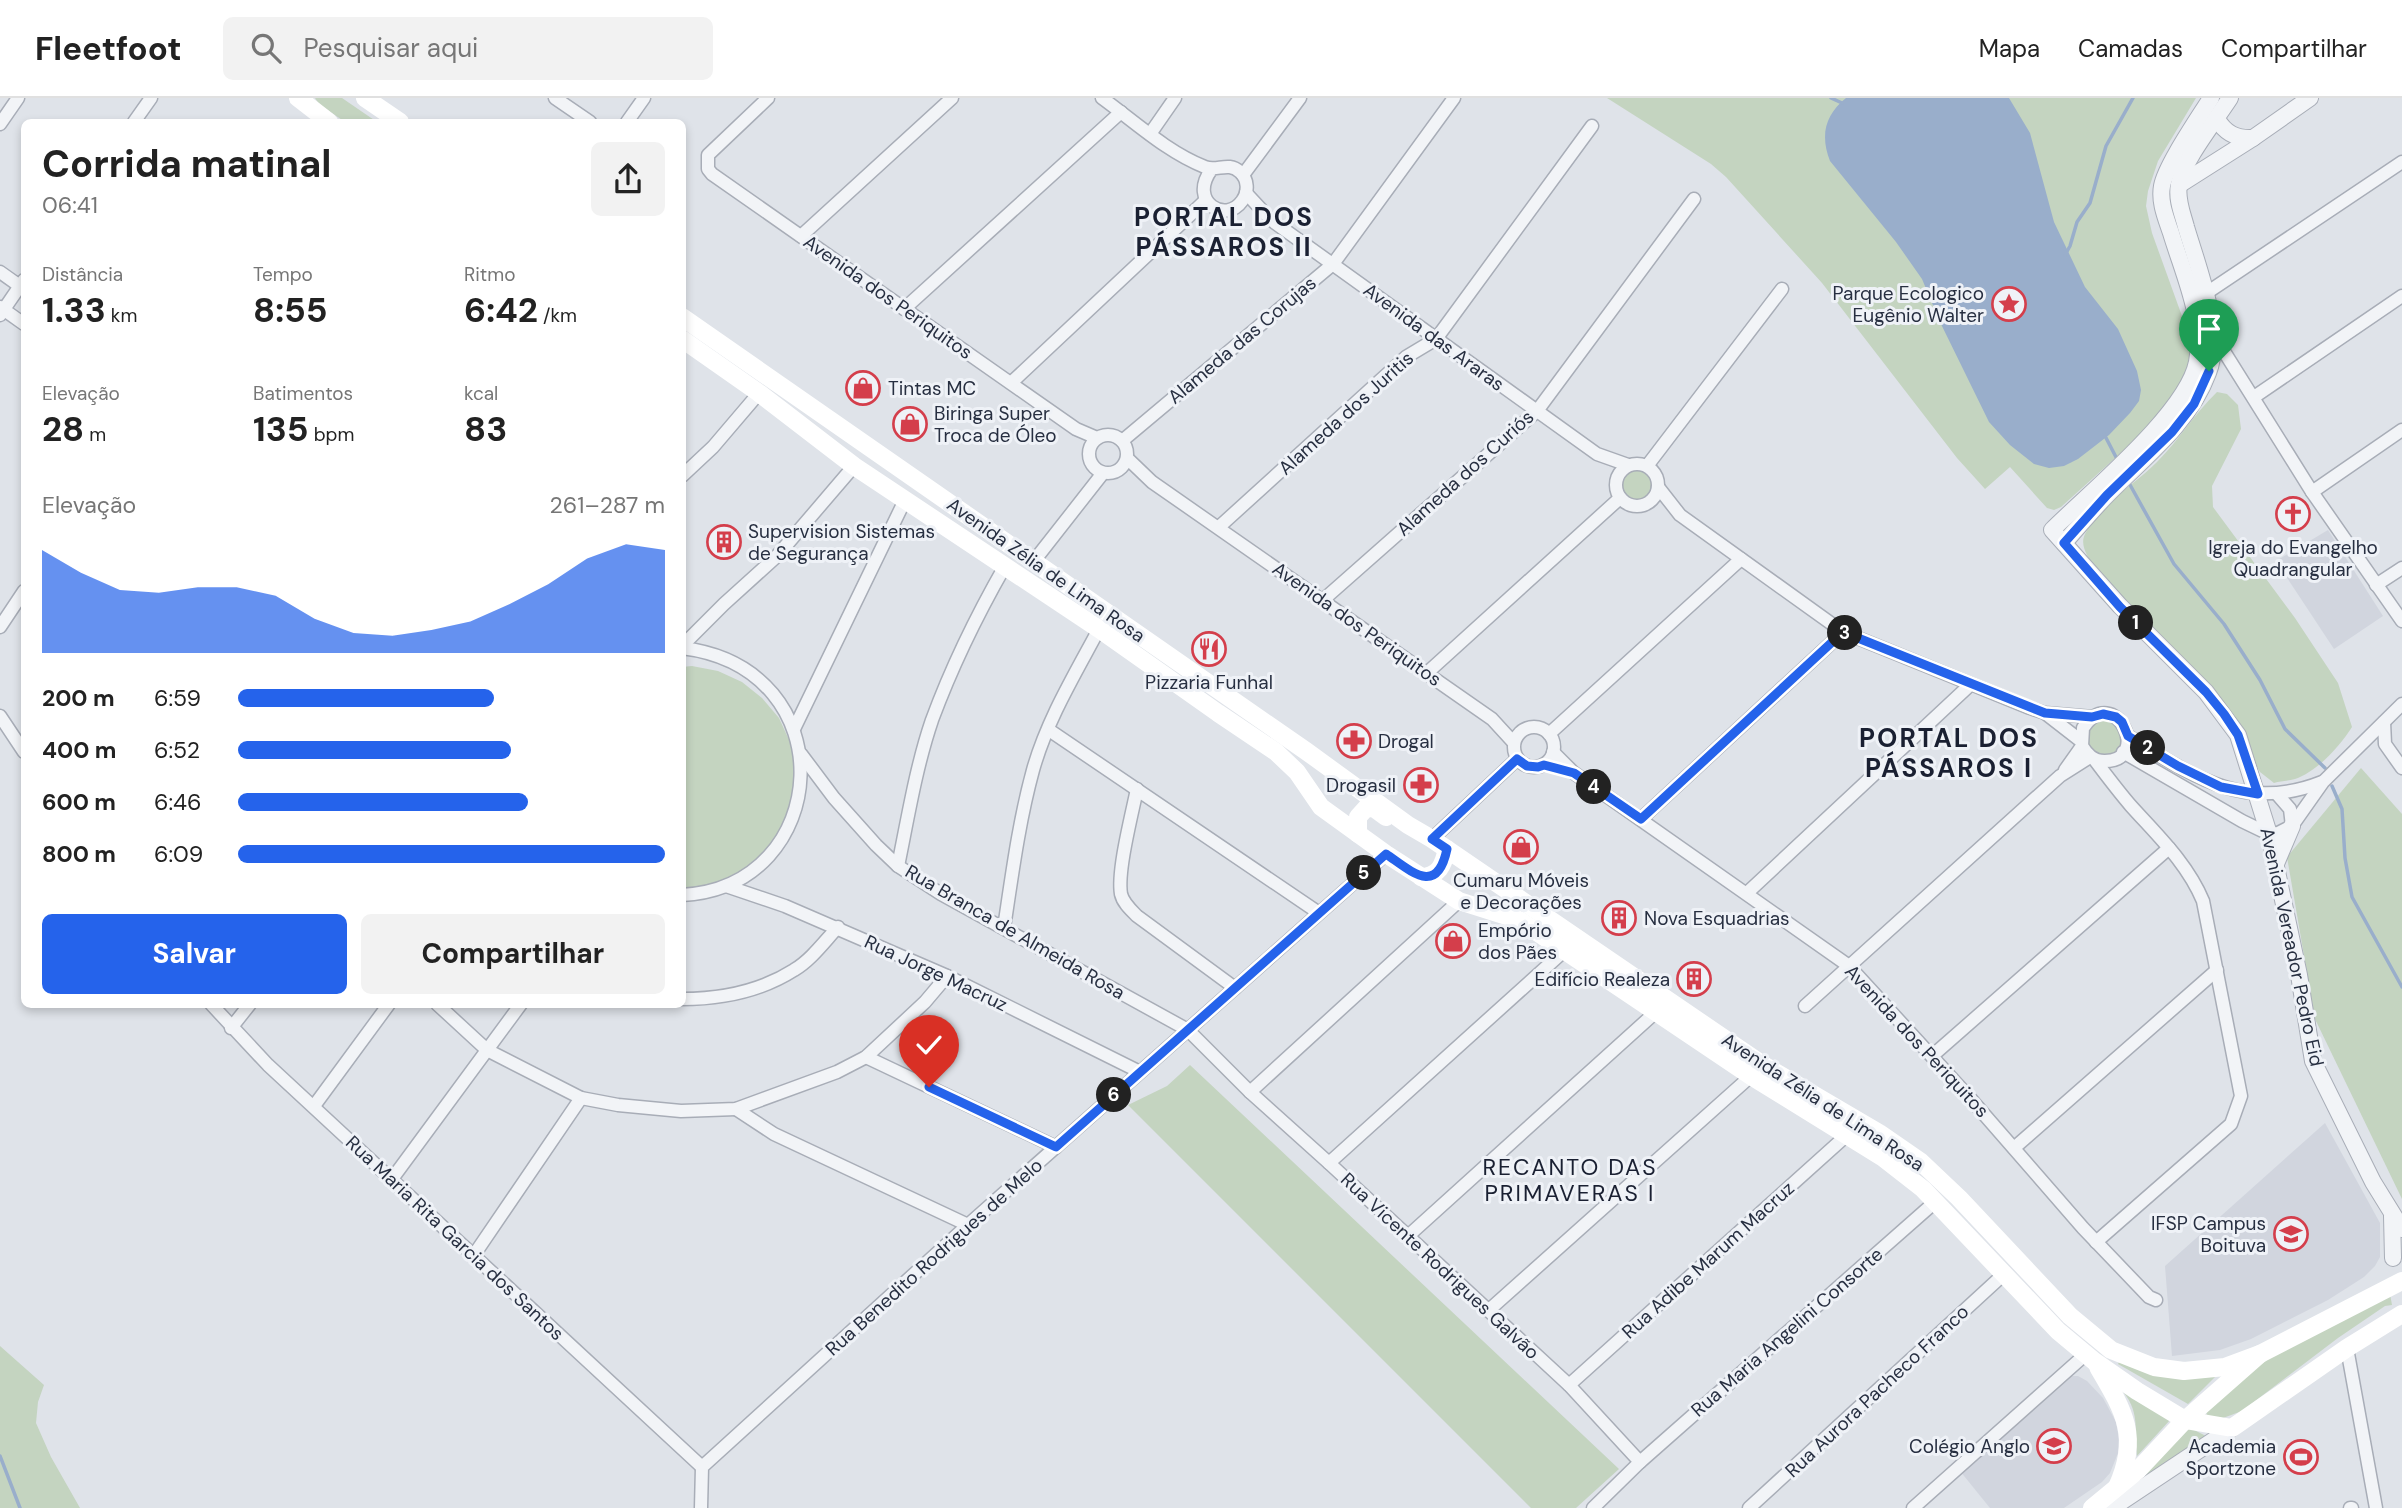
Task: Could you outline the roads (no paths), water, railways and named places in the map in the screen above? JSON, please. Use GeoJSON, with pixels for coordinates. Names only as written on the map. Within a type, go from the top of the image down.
{"type":"FeatureCollection","features":[{"type":"Feature","properties":{"kind":"main road"},"geometry":{"type":"LineString","coordinates":[[365,98],[392,112]]}},
{"type":"Feature","properties":{"kind":"main road"},"geometry":{"type":"LineString","coordinates":[[303,100],[325,119]]}},
{"type":"Feature","properties":{"kind":"main road","name":"Avenida Zélia de Lima Rosa"},"geometry":{"type":"LineString","coordinates":[[686,320],[1306,751],[1408,825],[1760,1063],[1880,1133],[1921,1161],[2070,1316],[2115,1352],[2154,1367],[2189,1371],[2225,1367],[2260,1354]]}},
{"type":"Feature","properties":{"kind":"main road","name":"Avenida Zélia de Lima Rosa"},"geometry":{"type":"LineString","coordinates":[[686,342],[759,393],[854,466],[1099,629],[1276,752],[1297,772],[1321,807],[1386,854],[1459,901],[1519,920],[1751,1076],[1882,1157],[1923,1189],[2058,1331],[2090,1358],[2185,1420],[2232,1428]]}},
{"type":"Feature","properties":{"kind":"main road","name":"Avenida Zélia de Lima Rosa"},"geometry":{"type":"LineString","coordinates":[[1359,834],[1358,817],[1367,807],[1375,809],[1396,824],[1408,825]]}},
{"type":"Feature","properties":{"kind":"main road"},"geometry":{"type":"LineString","coordinates":[[1421,877],[1431,877],[1441,867],[1439,844]]}},
{"type":"Feature","properties":{"kind":"main road"},"geometry":{"type":"LineString","coordinates":[[2092,1508],[2143,1466],[2185,1420],[2260,1354],[2400,1288]]}},
{"type":"Feature","properties":{"kind":"main road"},"geometry":{"type":"LineString","coordinates":[[2232,1428],[2347,1348],[2402,1314]]}},
{"type":"Feature","properties":{"kind":"main road","name":"Avenida Zélia de Lima Rosa"},"geometry":{"type":"LineString","coordinates":[[2090,1358],[2118,1401],[2128,1429],[2128,1457],[2116,1489]]}},
{"type":"Feature","properties":{"kind":"street"},"geometry":{"type":"LineString","coordinates":[[0,124],[18,98]]}},
{"type":"Feature","properties":{"kind":"street"},"geometry":{"type":"LineString","coordinates":[[136,119],[151,98]]}},
{"type":"Feature","properties":{"kind":"street"},"geometry":{"type":"LineString","coordinates":[[555,98],[586,119]]}},
{"type":"Feature","properties":{"kind":"street"},"geometry":{"type":"LineString","coordinates":[[629,119],[644,98]]}},
{"type":"Feature","properties":{"kind":"street","name":"Avenida dos Periquitos"},"geometry":{"type":"LineString","coordinates":[[768,98],[708,155],[708,169],[717,179],[1012,382],[1093,442]]}},
{"type":"Feature","properties":{"kind":"street"},"geometry":{"type":"LineString","coordinates":[[801,236],[952,98]]}},
{"type":"Feature","properties":{"kind":"street"},"geometry":{"type":"LineString","coordinates":[[1102,98],[1185,159],[1211,170]]}},
{"type":"Feature","properties":{"kind":"street"},"geometry":{"type":"LineString","coordinates":[[1150,134],[1175,98]]}},
{"type":"Feature","properties":{"kind":"street"},"geometry":{"type":"LineString","coordinates":[[1243,175],[1300,98]]}},
{"type":"Feature","properties":{"kind":"street","name":"Alameda das Corujas"},"geometry":{"type":"LineString","coordinates":[[1122,441],[1333,264],[1454,98]]}},
{"type":"Feature","properties":{"kind":"street"},"geometry":{"type":"LineString","coordinates":[[2064,543],[2107,495],[2172,432],[2194,404],[2209,371],[2213,341],[2162,205],[2162,187],[2167,171],[2211,98]]}},
{"type":"Feature","properties":{"kind":"street"},"geometry":{"type":"LineString","coordinates":[[2230,98],[2185,169],[2179,186],[2199,298],[2199,332],[2225,353],[2312,492],[2402,621]]}},
{"type":"Feature","properties":{"kind":"street"},"geometry":{"type":"LineString","coordinates":[[2179,186],[2311,98]]}},
{"type":"Feature","properties":{"kind":"street"},"geometry":{"type":"LineString","coordinates":[[904,309],[1121,112]]}},
{"type":"Feature","properties":{"kind":"street"},"geometry":{"type":"LineString","coordinates":[[2217,119],[2228,133],[2244,139],[2253,138]]}},
{"type":"Feature","properties":{"kind":"street","name":"Alameda dos Juritis"},"geometry":{"type":"LineString","coordinates":[[1219,527],[1406,357],[1436,339],[1592,126]]}},
{"type":"Feature","properties":{"kind":"street"},"geometry":{"type":"LineString","coordinates":[[1185,159],[1203,183]]}},
{"type":"Feature","properties":{"kind":"street"},"geometry":{"type":"LineString","coordinates":[[2199,298],[2402,162]]}},
{"type":"Feature","properties":{"kind":"street"},"geometry":{"type":"LineString","coordinates":[[1237,207],[1246,193],[1243,175],[1231,166],[1224,165],[1211,170],[1203,183],[1203,191],[1212,206],[1220,210],[1237,207],[1271,220]]}},
{"type":"Feature","properties":{"kind":"street"},"geometry":{"type":"LineString","coordinates":[[1246,193],[1271,220]]}},
{"type":"Feature","properties":{"kind":"street","name":"Alameda dos Curiós"},"geometry":{"type":"LineString","coordinates":[[1322,600],[1537,411],[1694,199]]}},
{"type":"Feature","properties":{"kind":"street"},"geometry":{"type":"LineString","coordinates":[[1012,382],[1206,200]]}},
{"type":"Feature","properties":{"kind":"street","name":"Avenida das Araras"},"geometry":{"type":"LineString","coordinates":[[1271,220],[1597,454]]}},
{"type":"Feature","properties":{"kind":"street"},"geometry":{"type":"LineString","coordinates":[[0,272],[21,284]]}},
{"type":"Feature","properties":{"kind":"street"},"geometry":{"type":"LineString","coordinates":[[21,287],[1,311],[21,322]]}},
{"type":"Feature","properties":{"kind":"street"},"geometry":{"type":"LineString","coordinates":[[1647,466],[1782,289]]}},
{"type":"Feature","properties":{"kind":"street"},"geometry":{"type":"LineString","coordinates":[[2254,397],[2402,296]]}},
{"type":"Feature","properties":{"kind":"street","name":"Avenida Vereador Pedro Eid"},"geometry":{"type":"LineString","coordinates":[[2199,332],[2197,363],[2189,384],[2175,405],[2153,432],[2052,530],[2120,607],[2206,692],[2238,735],[2269,834],[2299,975],[2313,1061],[2373,1182],[2402,1228]]}},
{"type":"Feature","properties":{"kind":"street"},"geometry":{"type":"LineString","coordinates":[[686,472],[713,447],[759,393]]}},
{"type":"Feature","properties":{"kind":"street"},"geometry":{"type":"LineString","coordinates":[[2312,492],[2402,430]]}},
{"type":"Feature","properties":{"kind":"street"},"geometry":{"type":"LineString","coordinates":[[1118,471],[1127,458],[1122,441],[1113,435],[1093,442],[1088,453],[1092,466],[1103,473],[1118,471],[1152,482]]}},
{"type":"Feature","properties":{"kind":"street"},"geometry":{"type":"LineString","coordinates":[[1597,454],[1628,465],[1647,466],[1656,475],[1658,487],[1680,515]]}},
{"type":"Feature","properties":{"kind":"street"},"geometry":{"type":"LineString","coordinates":[[1597,454],[1616,478]]}},
{"type":"Feature","properties":{"kind":"street"},"geometry":{"type":"LineString","coordinates":[[1127,458],[1152,482]]}},
{"type":"Feature","properties":{"kind":"street"},"geometry":{"type":"LineString","coordinates":[[1628,465],[1616,478],[1615,486],[1620,498],[1637,506],[1649,502],[1658,487]]}},
{"type":"Feature","properties":{"kind":"street"},"geometry":{"type":"LineString","coordinates":[[686,643],[777,556],[854,466]]}},
{"type":"Feature","properties":{"kind":"street"},"geometry":{"type":"LineString","coordinates":[[1034,561],[1103,473]]}},
{"type":"Feature","properties":{"kind":"street","name":"Avenida dos Periquitos"},"geometry":{"type":"LineString","coordinates":[[1152,482],[1492,719]]}},
{"type":"Feature","properties":{"kind":"street"},"geometry":{"type":"LineString","coordinates":[[1428,672],[1620,498]]}},
{"type":"Feature","properties":{"kind":"street"},"geometry":{"type":"LineString","coordinates":[[794,729],[905,500]]}},
{"type":"Feature","properties":{"kind":"street"},"geometry":{"type":"LineString","coordinates":[[1649,502],[1680,515],[1843,632],[2045,713],[2092,717],[2103,714],[2116,717],[2122,722],[2128,736],[2221,787],[2258,794],[2277,794],[2323,782]]}},
{"type":"Feature","properties":{"kind":"street"},"geometry":{"type":"LineString","coordinates":[[1549,734],[1741,559]]}},
{"type":"Feature","properties":{"kind":"street"},"geometry":{"type":"LineString","coordinates":[[898,866],[915,782],[932,723],[952,667],[1005,566]]}},
{"type":"Feature","properties":{"kind":"street"},"geometry":{"type":"LineString","coordinates":[[2376,585],[2402,568]]}},
{"type":"Feature","properties":{"kind":"street"},"geometry":{"type":"LineString","coordinates":[[0,627],[21,596]]}},
{"type":"Feature","properties":{"kind":"street"},"geometry":{"type":"LineString","coordinates":[[1004,928],[1017,840],[1034,768],[1067,688],[1099,629]]}},
{"type":"Feature","properties":{"kind":"street"},"geometry":{"type":"LineString","coordinates":[[1641,819],[1843,632]]}},
{"type":"Feature","properties":{"kind":"street","name":"Rua Branca de Almeida Rosa"},"geometry":{"type":"LineString","coordinates":[[686,648],[705,651],[737,663],[765,684],[786,712],[794,729],[800,754],[800,792],[791,821],[775,848],[753,870],[726,886]]}},
{"type":"Feature","properties":{"kind":"street"},"geometry":{"type":"LineString","coordinates":[[1747,893],[1971,684]]}},
{"type":"Feature","properties":{"kind":"street"},"geometry":{"type":"LineString","coordinates":[[2275,866],[2292,826],[2323,782],[2402,704]]}},
{"type":"Feature","properties":{"kind":"street"},"geometry":{"type":"LineString","coordinates":[[2045,713],[2087,751],[2186,868],[2203,901],[2241,1096],[2231,1124],[2096,1242]]}},
{"type":"Feature","properties":{"kind":"street"},"geometry":{"type":"LineString","coordinates":[[0,716],[21,748]]}},
{"type":"Feature","properties":{"kind":"street"},"geometry":{"type":"LineString","coordinates":[[2087,751],[2083,727],[2092,717]]}},
{"type":"Feature","properties":{"kind":"street"},"geometry":{"type":"LineString","coordinates":[[1492,719],[1523,730],[1536,728],[1549,734],[1554,745],[1553,752],[1544,765]]}},
{"type":"Feature","properties":{"kind":"street"},"geometry":{"type":"LineString","coordinates":[[1492,719],[1514,743],[1517,759],[1527,766],[1544,765],[1574,773]]}},
{"type":"Feature","properties":{"kind":"street"},"geometry":{"type":"LineString","coordinates":[[2384,722],[2385,744],[2402,768]]}},
{"type":"Feature","properties":{"kind":"street"},"geometry":{"type":"LineString","coordinates":[[1049,730],[1319,913]]}},
{"type":"Feature","properties":{"kind":"street"},"geometry":{"type":"LineString","coordinates":[[1514,743],[1523,730]]}},
{"type":"Feature","properties":{"kind":"street"},"geometry":{"type":"LineString","coordinates":[[2117,789],[2118,756],[2128,736]]}},
{"type":"Feature","properties":{"kind":"street"},"geometry":{"type":"LineString","coordinates":[[2087,751],[2118,756],[2269,834],[2292,826]]}},
{"type":"Feature","properties":{"kind":"street"},"geometry":{"type":"LineString","coordinates":[[1805,1006],[2087,751]]}},
{"type":"Feature","properties":{"kind":"street"},"geometry":{"type":"LineString","coordinates":[[1553,752],[1574,773]]}},
{"type":"Feature","properties":{"kind":"street","name":"Rua Branca de Almeida Rosa"},"geometry":{"type":"LineString","coordinates":[[800,754],[843,807],[898,866],[941,894],[1188,1030]]}},
{"type":"Feature","properties":{"kind":"street"},"geometry":{"type":"LineString","coordinates":[[1439,844],[1517,759]]}},
{"type":"Feature","properties":{"kind":"street"},"geometry":{"type":"LineString","coordinates":[[2182,788],[2190,772]]}},
{"type":"Feature","properties":{"kind":"street","name":"Avenida dos Periquitos"},"geometry":{"type":"LineString","coordinates":[[1574,773],[1849,966],[2096,1242],[2149,1297],[2156,1300]]}},
{"type":"Feature","properties":{"kind":"street"},"geometry":{"type":"LineString","coordinates":[[1137,789],[1124,856],[1121,893],[1125,904],[1137,916],[1235,988]]}},
{"type":"Feature","properties":{"kind":"street"},"geometry":{"type":"LineString","coordinates":[[2277,794],[2290,809],[2292,826]]}},
{"type":"Feature","properties":{"kind":"street"},"geometry":{"type":"LineString","coordinates":[[1932,1056],[2169,848]]}},
{"type":"Feature","properties":{"kind":"street","name":"Rua Benedito Rodrigues de Melo"},"geometry":{"type":"LineString","coordinates":[[702,1468],[968,1225],[1386,854]]}},
{"type":"Feature","properties":{"kind":"street"},"geometry":{"type":"LineString","coordinates":[[686,895],[726,886]]}},
{"type":"Feature","properties":{"kind":"street","name":"Rua Jorge Macruz"},"geometry":{"type":"LineString","coordinates":[[726,886],[838,927],[947,976],[1140,1072]]}},
{"type":"Feature","properties":{"kind":"street"},"geometry":{"type":"LineString","coordinates":[[1250,1093],[1459,901]]}},
{"type":"Feature","properties":{"kind":"street"},"geometry":{"type":"LineString","coordinates":[[686,999],[755,990],[795,970],[811,957],[838,927]]}},
{"type":"Feature","properties":{"kind":"street"},"geometry":{"type":"LineString","coordinates":[[1329,1163],[1564,951]]}},
{"type":"Feature","properties":{"kind":"street"},"geometry":{"type":"LineString","coordinates":[[2014,1149],[2217,970]]}},
{"type":"Feature","properties":{"kind":"street"},"geometry":{"type":"LineString","coordinates":[[442,1008],[488,1050],[581,1098],[618,1105],[681,1111],[736,1109],[836,1072],[866,1057],[925,1002],[947,976]]}},
{"type":"Feature","properties":{"kind":"street","name":"Rua Maria Rita Garcia dos Santos"},"geometry":{"type":"LineString","coordinates":[[214,1008],[231,1028],[702,1468]]}},
{"type":"Feature","properties":{"kind":"street"},"geometry":{"type":"LineString","coordinates":[[231,1028],[247,1008]]}},
{"type":"Feature","properties":{"kind":"street"},"geometry":{"type":"LineString","coordinates":[[314,1106],[386,1008]]}},
{"type":"Feature","properties":{"kind":"street"},"geometry":{"type":"LineString","coordinates":[[392,1179],[518,1008]]}},
{"type":"Feature","properties":{"kind":"street"},"geometry":{"type":"LineString","coordinates":[[1408,1236],[1657,1011]]}},
{"type":"Feature","properties":{"kind":"street","name":"Rua Vicente Rodrigues Galvão"},"geometry":{"type":"LineString","coordinates":[[1188,1030],[1250,1093],[1569,1385],[1640,1462]]}},
{"type":"Feature","properties":{"kind":"street"},"geometry":{"type":"LineString","coordinates":[[866,1057],[1056,1147]]}},
{"type":"Feature","properties":{"kind":"street"},"geometry":{"type":"LineString","coordinates":[[1489,1310],[1751,1076]]}},
{"type":"Feature","properties":{"kind":"street"},"geometry":{"type":"LineString","coordinates":[[474,1255],[581,1098]]}},
{"type":"Feature","properties":{"kind":"street"},"geometry":{"type":"LineString","coordinates":[[736,1109],[775,1134],[968,1225]]}},
{"type":"Feature","properties":{"kind":"street","name":"Rua Adibe Marum Macruz"},"geometry":{"type":"LineString","coordinates":[[1569,1385],[1847,1135]]}},
{"type":"Feature","properties":{"kind":"street","name":"Rua Maria Angelini Consorte"},"geometry":{"type":"LineString","coordinates":[[1640,1462],[1935,1202]]}},
{"type":"Feature","properties":{"kind":"street"},"geometry":{"type":"LineString","coordinates":[[2392,1213],[2400,1288]]}},
{"type":"Feature","properties":{"kind":"street","name":"Rua Aurora Pacheco Franco"},"geometry":{"type":"LineString","coordinates":[[1749,1508],[2004,1274]]}},
{"type":"Feature","properties":{"kind":"street"},"geometry":{"type":"LineString","coordinates":[[2347,1348],[2376,1508]]}},
{"type":"Feature","properties":{"kind":"street"},"geometry":{"type":"LineString","coordinates":[[1913,1508],[2090,1358]]}},
{"type":"Feature","properties":{"kind":"street"},"geometry":{"type":"LineString","coordinates":[[2112,1508],[2232,1428]]}},
{"type":"Feature","properties":{"kind":"street"},"geometry":{"type":"LineString","coordinates":[[1593,1508],[1640,1462]]}},
{"type":"Feature","properties":{"kind":"street"},"geometry":{"type":"LineString","coordinates":[[701,1508],[702,1468]]}},
{"type":"Feature","properties":{"kind":"water"},"geometry":{"type":"Polygon","coordinates":[[[1846,98],[2009,98],[2030,133],[2054,222],[2085,287],[2118,329],[2137,371],[2141,390],[2139,401],[2130,413],[2109,435],[2078,459],[2064,466],[2049,468],[2034,464],[2010,445],[1989,422],[1922,279],[1896,242],[1830,161],[1825,143],[1826,126],[1833,111],[1846,98]]]}},
{"type":"Feature","properties":{"kind":"waterway"},"geometry":{"type":"LineString","coordinates":[[1831,98],[1842,103]]}},
{"type":"Feature","properties":{"kind":"waterway"},"geometry":{"type":"LineString","coordinates":[[2065,255],[2077,222],[2090,203],[2106,146],[2133,98]]}},
{"type":"Feature","properties":{"kind":"waterway"},"geometry":{"type":"LineString","coordinates":[[2104,434],[2117,459]]}},
{"type":"Feature","properties":{"kind":"waterway"},"geometry":{"type":"LineString","coordinates":[[2129,483],[2174,564],[2224,624],[2260,680],[2285,729],[2325,768]]}},
{"type":"Feature","properties":{"kind":"waterway"},"geometry":{"type":"LineString","coordinates":[[2332,786],[2342,809],[2345,858],[2352,897],[2402,987]]}},
{"type":"Feature","properties":{"kind":"waterway"},"geometry":{"type":"LineString","coordinates":[[0,1456],[20,1508]]}},
{"type":"Feature","properties":{"kind":"place","name":"Parque Ecologico Eugênio Walter"},"geometry":{"type":"Point","coordinates":[2009,304]}},
{"type":"Feature","properties":{"kind":"place","name":"Tintas MC"},"geometry":{"type":"Point","coordinates":[863,388]}},
{"type":"Feature","properties":{"kind":"place","name":"Biringa Super Troca de Óleo"},"geometry":{"type":"Point","coordinates":[910,424]}},
{"type":"Feature","properties":{"kind":"place","name":"Igreja do Evangelho Quadrangular"},"geometry":{"type":"Point","coordinates":[2293,514]}},
{"type":"Feature","properties":{"kind":"place","name":"Supervision Sistemas de Segurança"},"geometry":{"type":"Point","coordinates":[724,542]}},
{"type":"Feature","properties":{"kind":"place","name":"Pizzaria Funhal"},"geometry":{"type":"Point","coordinates":[1209,649]}},
{"type":"Feature","properties":{"kind":"place","name":"Drogal"},"geometry":{"type":"Point","coordinates":[1354,741]}},
{"type":"Feature","properties":{"kind":"place","name":"Drogasil"},"geometry":{"type":"Point","coordinates":[1421,785]}},
{"type":"Feature","properties":{"kind":"place","name":"Cumaru Móveis e Decorações"},"geometry":{"type":"Point","coordinates":[1521,847]}},
{"type":"Feature","properties":{"kind":"place","name":"Nova Esquadrias"},"geometry":{"type":"Point","coordinates":[1619,918]}},
{"type":"Feature","properties":{"kind":"place","name":"Empório dos Pães"},"geometry":{"type":"Point","coordinates":[1453,941]}},
{"type":"Feature","properties":{"kind":"place","name":"Edifício Realeza"},"geometry":{"type":"Point","coordinates":[1694,979]}},
{"type":"Feature","properties":{"kind":"place","name":"IFSP Campus Boituva"},"geometry":{"type":"Point","coordinates":[2291,1234]}},
{"type":"Feature","properties":{"kind":"place","name":"Colégio Anglo"},"geometry":{"type":"Point","coordinates":[2054,1446]}},
{"type":"Feature","properties":{"kind":"place","name":"Academia Sportzone"},"geometry":{"type":"Point","coordinates":[2301,1457]}},
{"type":"Feature","properties":{"kind":"district","name":"PORTAL DOS PÁSSAROS II"},"geometry":{"type":"Point","coordinates":[1224,232]}},
{"type":"Feature","properties":{"kind":"district","name":"PORTAL DOS PÁSSAROS I"},"geometry":{"type":"Point","coordinates":[1949,753]}},
{"type":"Feature","properties":{"kind":"district","name":"RECANTO DAS PRIMAVERAS I"},"geometry":{"type":"Point","coordinates":[1570,1180]}}]}
